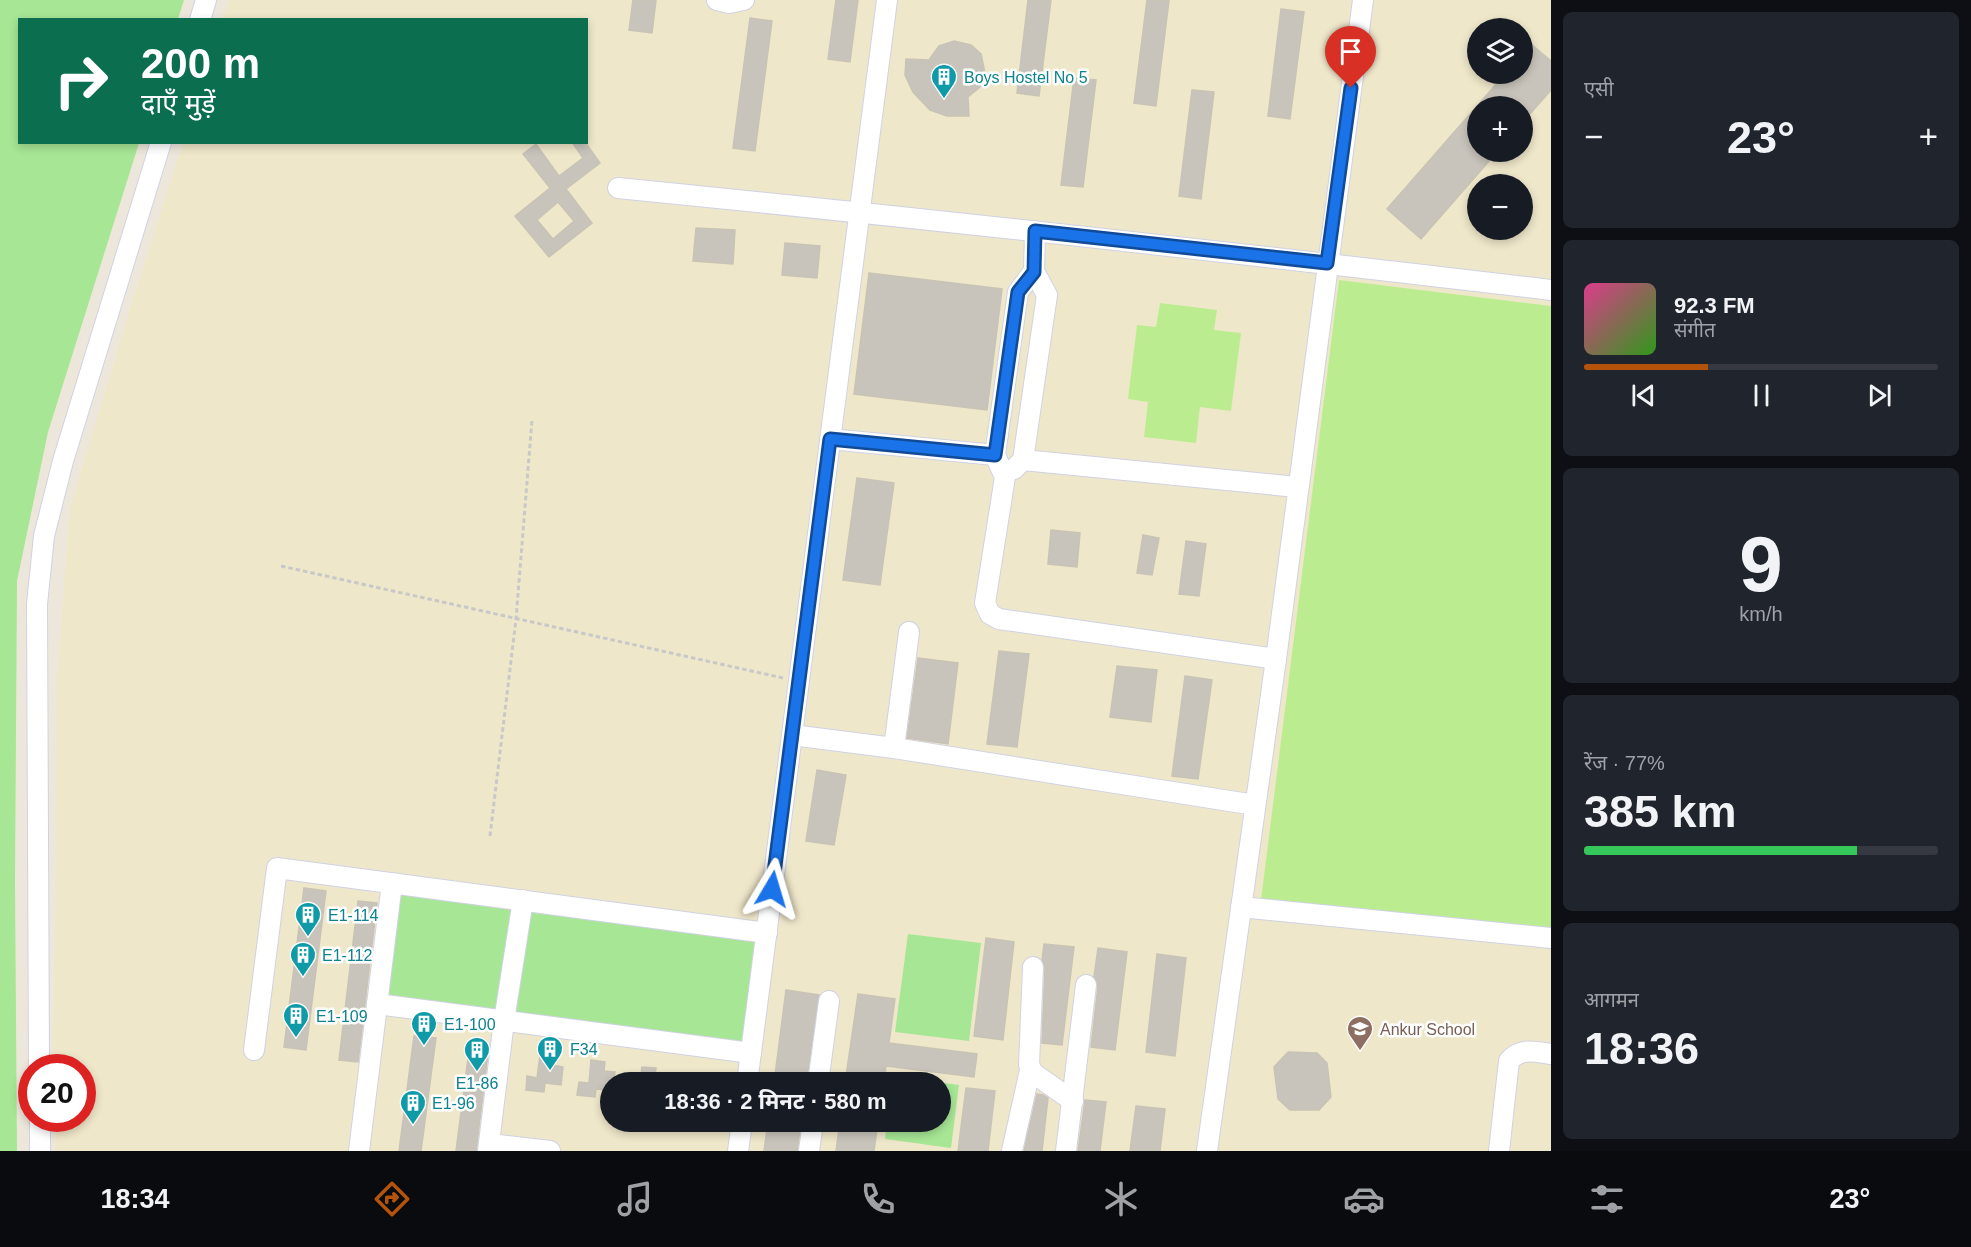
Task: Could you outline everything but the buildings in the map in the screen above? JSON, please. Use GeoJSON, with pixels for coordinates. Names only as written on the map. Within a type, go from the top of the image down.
{"type":"FeatureCollection","features":[{"type":"Feature","properties":{"kind":"street"},"geometry":{"type":"LineString","coordinates":[[201,18],[206,0]]}},
{"type":"Feature","properties":{"kind":"street"},"geometry":{"type":"LineString","coordinates":[[717,0],[729,3],[744,0]]}},
{"type":"Feature","properties":{"kind":"street"},"geometry":{"type":"LineString","coordinates":[[748,1072],[887,0]]}},
{"type":"Feature","properties":{"kind":"street"},"geometry":{"type":"LineString","coordinates":[[1207,1151],[1276,659],[1363,0]]}},
{"type":"Feature","properties":{"kind":"street"},"geometry":{"type":"LineString","coordinates":[[39,1054],[38,604],[44,536],[63,461],[160,144]]}},
{"type":"Feature","properties":{"kind":"street"},"geometry":{"type":"LineString","coordinates":[[618,188],[1035,231],[1551,290]]}},
{"type":"Feature","properties":{"kind":"street"},"geometry":{"type":"LineString","coordinates":[[1005,477],[1023,460],[1047,295],[1034,272],[1035,231]]}},
{"type":"Feature","properties":{"kind":"street"},"geometry":{"type":"LineString","coordinates":[[1034,272],[1018,292],[995,455],[1005,477],[985,603],[990,614],[999,619],[1276,659]]}},
{"type":"Feature","properties":{"kind":"street"},"geometry":{"type":"LineString","coordinates":[[830,439],[995,455]]}},
{"type":"Feature","properties":{"kind":"street"},"geometry":{"type":"LineString","coordinates":[[1023,460],[1298,487]]}},
{"type":"Feature","properties":{"kind":"street"},"geometry":{"type":"LineString","coordinates":[[894,748],[909,632]]}},
{"type":"Feature","properties":{"kind":"street"},"geometry":{"type":"LineString","coordinates":[[792,735],[894,748],[1255,805]]}},
{"type":"Feature","properties":{"kind":"street"},"geometry":{"type":"LineString","coordinates":[[254,1050],[277,868],[766,933]]}},
{"type":"Feature","properties":{"kind":"street"},"geometry":{"type":"LineString","coordinates":[[359,1151],[392,883]]}},
{"type":"Feature","properties":{"kind":"street"},"geometry":{"type":"LineString","coordinates":[[523,900],[504,1021],[489,1147],[550,1151]]}},
{"type":"Feature","properties":{"kind":"street"},"geometry":{"type":"LineString","coordinates":[[1241,907],[1551,938]]}},
{"type":"Feature","properties":{"kind":"street"},"geometry":{"type":"LineString","coordinates":[[1012,1151],[1030,1070],[1028,1061],[1033,966]]}},
{"type":"Feature","properties":{"kind":"street"},"geometry":{"type":"LineString","coordinates":[[1066,1151],[1086,985]]}},
{"type":"Feature","properties":{"kind":"street"},"geometry":{"type":"LineString","coordinates":[[819,1072],[829,1001]]}},
{"type":"Feature","properties":{"kind":"street"},"geometry":{"type":"LineString","coordinates":[[377,1004],[751,1053]]}},
{"type":"Feature","properties":{"kind":"street"},"geometry":{"type":"LineString","coordinates":[[1499,1151],[1509,1061],[1515,1054],[1523,1051],[1551,1054]]}},
{"type":"Feature","properties":{"kind":"street"},"geometry":{"type":"LineString","coordinates":[[1030,1070],[1073,1101]]}},
{"type":"Feature","properties":{"kind":"street"},"geometry":{"type":"LineString","coordinates":[[40,1132],[40,1151]]}},
{"type":"Feature","properties":{"kind":"street"},"geometry":{"type":"LineString","coordinates":[[738,1151],[741,1132]]}},
{"type":"Feature","properties":{"kind":"street"},"geometry":{"type":"LineString","coordinates":[[809,1151],[812,1132]]}},
{"type":"Feature","properties":{"kind":"path"},"geometry":{"type":"LineString","coordinates":[[490,836],[516,619],[532,420]]}},
{"type":"Feature","properties":{"kind":"path"},"geometry":{"type":"LineString","coordinates":[[281,566],[799,682]]}},
{"type":"Feature","properties":{"kind":"shaded area"},"geometry":{"type":"Polygon","coordinates":[[[229,0],[1551,0],[1551,1151],[56,1151],[55,1132],[96,1132],[96,1054],[53,1054],[57,853],[57,677],[70,508],[183,144],[588,144],[588,18],[223,18],[229,0]]]}},
{"type":"Feature","properties":{"kind":"green space"},"geometry":{"type":"Polygon","coordinates":[[[0,0],[184,0],[178,18],[18,18],[18,144],[139,144],[48,432],[17,581],[15,883],[17,1151],[0,1151],[0,0]]]}},
{"type":"Feature","properties":{"kind":"green space"},"geometry":{"type":"Polygon","coordinates":[[[1339,280],[1551,306],[1551,930],[1261,900],[1339,280]]]}},
{"type":"Feature","properties":{"kind":"green space"},"geometry":{"type":"Polygon","coordinates":[[[1160,303],[1217,310],[1214,330],[1241,333],[1231,411],[1200,407],[1196,443],[1144,437],[1148,402],[1128,399],[1137,325],[1156,327],[1160,303]]]}},
{"type":"Feature","properties":{"kind":"green space"},"geometry":{"type":"Polygon","coordinates":[[[395,889],[519,905],[502,1015],[382,1000],[395,889]]]}},
{"type":"Feature","properties":{"kind":"green space"},"geometry":{"type":"Polygon","coordinates":[[[526,905],[762,937],[748,1048],[510,1017],[526,905]]]}},
{"type":"Feature","properties":{"kind":"green space"},"geometry":{"type":"Polygon","coordinates":[[[908,934],[981,943],[969,1041],[895,1032],[908,934]]]}},
{"type":"Feature","properties":{"kind":"green space"},"geometry":{"type":"Polygon","coordinates":[[[951,1084],[959,1085],[951,1148],[885,1139],[886,1132],[951,1132],[951,1084]]]}},
{"type":"Feature","properties":{"kind":"place","name":"Boys Hostel No 5"},"geometry":{"type":"Point","coordinates":[944,100]}},
{"type":"Feature","properties":{"kind":"place","name":"E1-114"},"geometry":{"type":"Point","coordinates":[308,938]}},
{"type":"Feature","properties":{"kind":"place","name":"E1-112"},"geometry":{"type":"Point","coordinates":[303,978]}},
{"type":"Feature","properties":{"kind":"place","name":"E1-109"},"geometry":{"type":"Point","coordinates":[296,1039]}},
{"type":"Feature","properties":{"kind":"place","name":"E1-100"},"geometry":{"type":"Point","coordinates":[424,1047]}},
{"type":"Feature","properties":{"kind":"place","name":"Ankur School"},"geometry":{"type":"Point","coordinates":[1360,1052]}},
{"type":"Feature","properties":{"kind":"place","name":"F34"},"geometry":{"type":"Point","coordinates":[550,1072]}},
{"type":"Feature","properties":{"kind":"place","name":"E1-86"},"geometry":{"type":"Point","coordinates":[477,1073]}},
{"type":"Feature","properties":{"kind":"place","name":"E1-96"},"geometry":{"type":"Point","coordinates":[413,1126]}},
{"type":"Feature","properties":{"kind":"route"},"geometry":{"type":"LineString","coordinates":[[772,889],[830,439],[995,455],[1018,292],[1034,272],[1035,231],[1327,263],[1351,88]]}}]}
